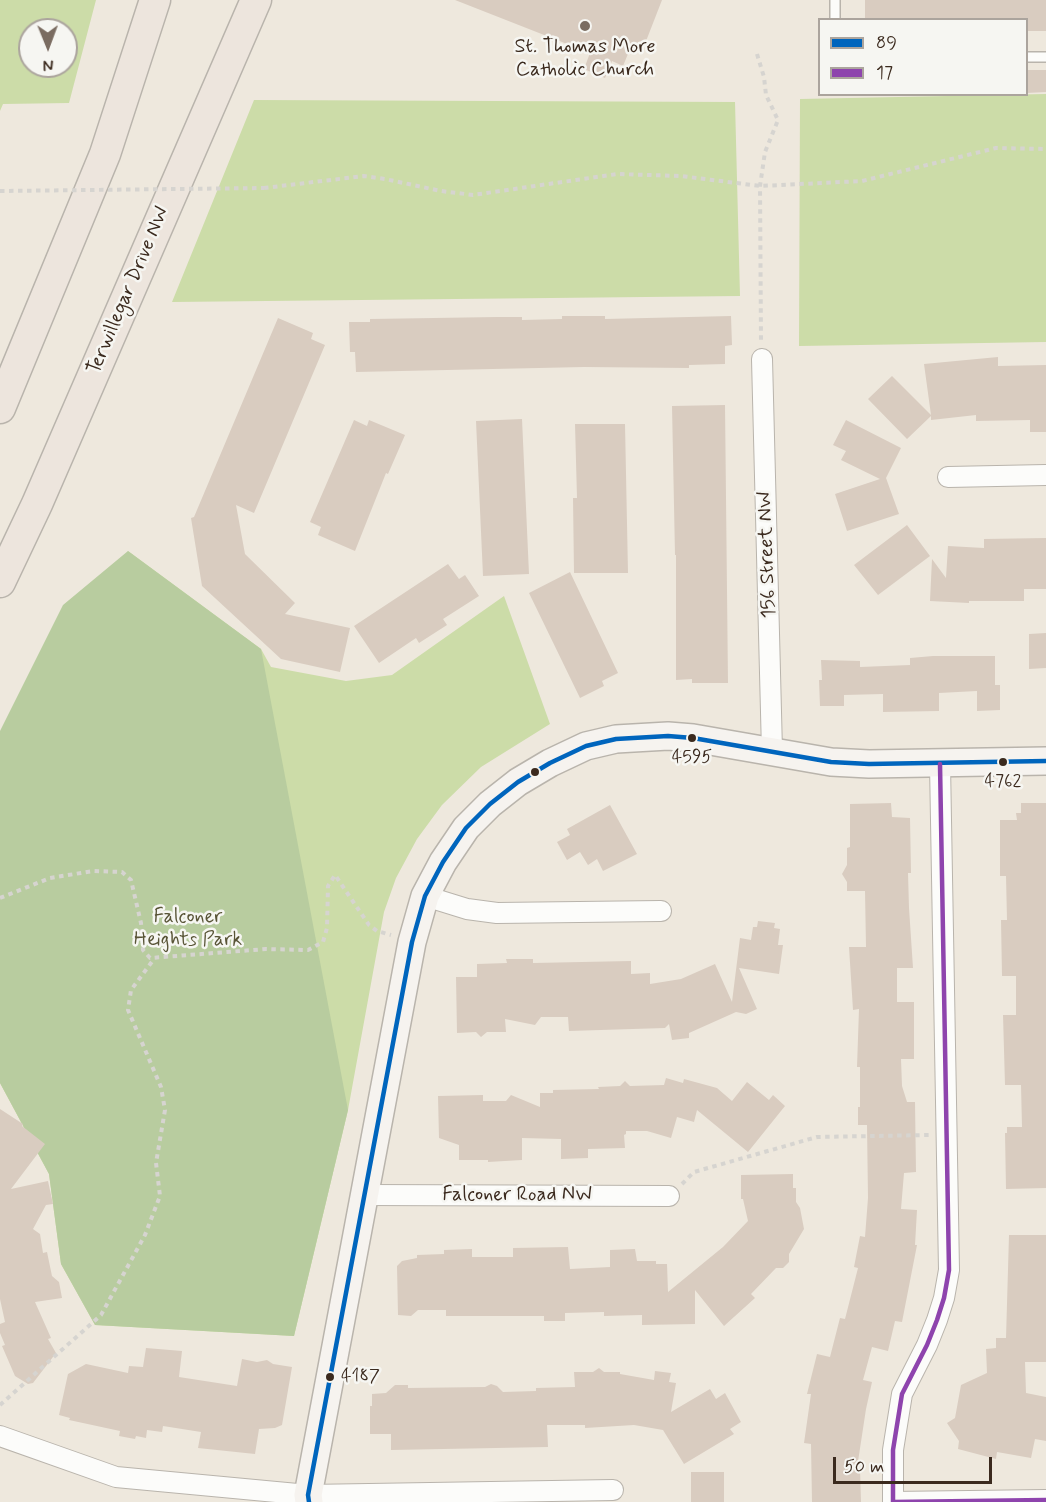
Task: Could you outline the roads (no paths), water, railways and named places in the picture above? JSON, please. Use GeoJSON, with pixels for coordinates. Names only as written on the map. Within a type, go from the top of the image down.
{"type":"FeatureCollection","features":[{"type":"Feature","properties":{"kind":"main road"},"geometry":{"type":"LineString","coordinates":[[0,408],[105,154],[155,0]]}},
{"type":"Feature","properties":{"kind":"main road","name":"Terwillegar Drive NW"},"geometry":{"type":"LineString","coordinates":[[0,582],[41,494],[256,0]]}},
{"type":"Feature","properties":{"kind":"street","name":"156 Street NW"},"geometry":{"type":"LineString","coordinates":[[762,359],[772,751]]}},
{"type":"Feature","properties":{"kind":"street"},"geometry":{"type":"LineString","coordinates":[[948,477],[1046,475]]}},
{"type":"Feature","properties":{"kind":"street"},"geometry":{"type":"LineString","coordinates":[[308,1498],[412,942],[425,896],[442,862],[466,828],[490,804],[518,782],[550,763],[586,746],[616,740],[668,736],[693,738],[831,762],[869,764],[1046,761]]}},
{"type":"Feature","properties":{"kind":"street"},"geometry":{"type":"LineString","coordinates":[[940,764],[949,1270],[937,1320],[902,1394],[893,1450],[893,1502],[1046,1500]]}},
{"type":"Feature","properties":{"kind":"street"},"geometry":{"type":"LineString","coordinates":[[425,896],[467,909],[497,913],[661,911]]}},
{"type":"Feature","properties":{"kind":"street","name":"Falconer Road NW"},"geometry":{"type":"LineString","coordinates":[[365,1196],[669,1196]]}},
{"type":"Feature","properties":{"kind":"street"},"geometry":{"type":"LineString","coordinates":[[0,1436],[116,1477],[308,1498],[613,1490]]}},
{"type":"Feature","properties":{"kind":"lane"},"geometry":{"type":"LineString","coordinates":[[835,0],[836,18]]}},
{"type":"Feature","properties":{"kind":"lane"},"geometry":{"type":"LineString","coordinates":[[1028,57],[1046,57]]}},
{"type":"Feature","properties":{"kind":"place","name":"St. Thomas More Catholic Church"},"geometry":{"type":"Point","coordinates":[585,26]}},
{"type":"Feature","properties":{"kind":"place","name":"4595"},"geometry":{"type":"Point","coordinates":[692,738]}},
{"type":"Feature","properties":{"kind":"place","name":"4762"},"geometry":{"type":"Point","coordinates":[1003,762]}},
{"type":"Feature","properties":{"kind":"place","name":"4187"},"geometry":{"type":"Point","coordinates":[330,1377]}},
{"type":"Feature","properties":{"kind":"park label","name":"Falconer Heights Park"},"geometry":{"type":"Point","coordinates":[188,930]}}]}
